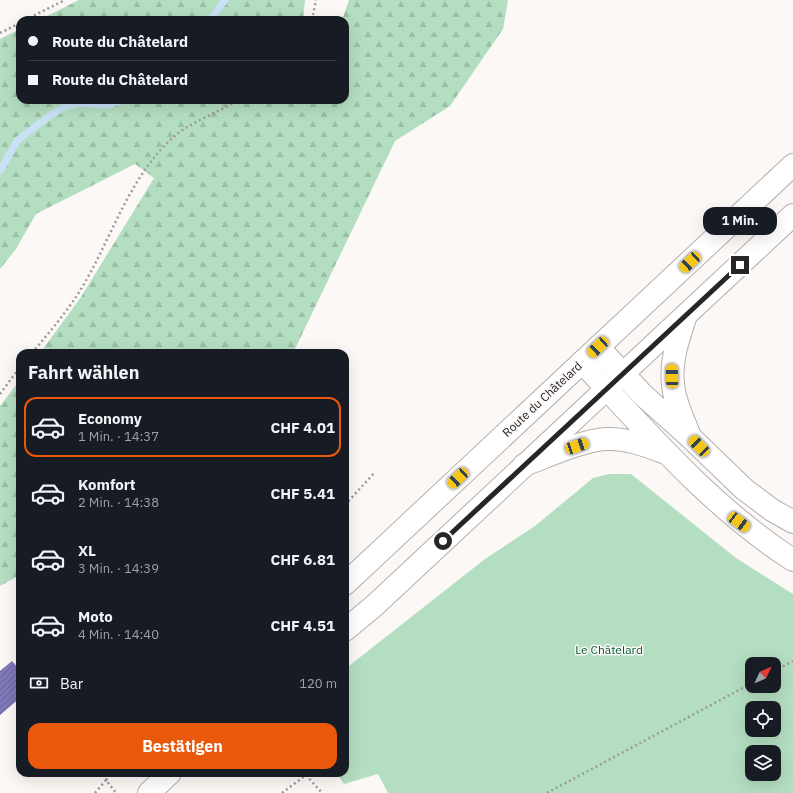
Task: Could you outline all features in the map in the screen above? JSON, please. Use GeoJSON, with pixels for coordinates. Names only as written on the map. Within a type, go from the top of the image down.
{"type":"FeatureCollection","features":[{"type":"Feature","properties":{"kind":"main road","name":"Route du Châtelard"},"geometry":{"type":"LineString","coordinates":[[349,580],[793,165]]}},
{"type":"Feature","properties":{"kind":"main road"},"geometry":{"type":"LineString","coordinates":[[349,627],[374,606],[793,215]]}},
{"type":"Feature","properties":{"kind":"main road"},"geometry":{"type":"LineString","coordinates":[[686,314],[676,347],[672,367],[673,385],[690,437]]}},
{"type":"Feature","properties":{"kind":"main road"},"geometry":{"type":"LineString","coordinates":[[598,347],[622,374],[744,489],[772,510],[793,522]]}},
{"type":"Feature","properties":{"kind":"main road"},"geometry":{"type":"LineString","coordinates":[[582,362],[710,496],[739,522],[793,560]]}},
{"type":"Feature","properties":{"kind":"main road"},"geometry":{"type":"LineString","coordinates":[[524,465],[590,441],[606,439],[636,443],[668,453]]}},
{"type":"Feature","properties":{"kind":"main road"},"geometry":{"type":"LineString","coordinates":[[149,793],[166,777]]}},
{"type":"Feature","properties":{"kind":"path"},"geometry":{"type":"LineString","coordinates":[[34,16],[65,0]]}},
{"type":"Feature","properties":{"kind":"path"},"geometry":{"type":"LineString","coordinates":[[313,16],[316,0]]}},
{"type":"Feature","properties":{"kind":"path"},"geometry":{"type":"LineString","coordinates":[[0,33],[16,25]]}},
{"type":"Feature","properties":{"kind":"path"},"geometry":{"type":"LineString","coordinates":[[35,349],[50,332],[84,284],[100,254],[120,210],[138,180],[158,153],[171,139],[191,125],[230,104]]}},
{"type":"Feature","properties":{"kind":"path"},"geometry":{"type":"LineString","coordinates":[[0,394],[16,372]]}},
{"type":"Feature","properties":{"kind":"path"},"geometry":{"type":"LineString","coordinates":[[349,501],[375,472]]}},
{"type":"Feature","properties":{"kind":"path"},"geometry":{"type":"LineString","coordinates":[[781,667],[793,661]]}},
{"type":"Feature","properties":{"kind":"path"},"geometry":{"type":"LineString","coordinates":[[547,793],[745,687]]}},
{"type":"Feature","properties":{"kind":"path"},"geometry":{"type":"LineString","coordinates":[[95,793],[109,777]]}},
{"type":"Feature","properties":{"kind":"path"},"geometry":{"type":"LineString","coordinates":[[282,793],[303,777]]}},
{"type":"Feature","properties":{"kind":"path"},"geometry":{"type":"LineString","coordinates":[[308,777],[322,793]]}},
{"type":"Feature","properties":{"kind":"path"},"geometry":{"type":"LineString","coordinates":[[106,780],[116,793]]}},
{"type":"Feature","properties":{"kind":"green space"},"geometry":{"type":"Polygon","coordinates":[[[79,0],[305,0],[303,16],[47,16],[79,0]]]}},
{"type":"Feature","properties":{"kind":"green space"},"geometry":{"type":"Polygon","coordinates":[[[349,0],[508,0],[503,29],[450,106],[395,141],[295,349],[43,349],[81,297],[154,178],[135,164],[36,214],[16,249],[0,269],[0,39],[16,31],[16,104],[349,104],[349,16],[343,16],[349,0]]]}},
{"type":"Feature","properties":{"kind":"green space"},"geometry":{"type":"Polygon","coordinates":[[[16,385],[16,577],[0,586],[0,406],[16,385]]]}},
{"type":"Feature","properties":{"kind":"green space","name":"Le Châtelard"},"geometry":{"type":"Polygon","coordinates":[[[609,474],[631,474],[736,558],[793,594],[793,793],[388,793],[378,774],[344,784],[339,777],[349,777],[349,666],[485,559],[535,526],[593,478],[609,474]]]}},
{"type":"Feature","properties":{"kind":"building"},"geometry":{"type":"Polygon","coordinates":[[[12,661],[16,666],[16,701],[0,715],[0,671],[12,661]]]}},
{"type":"Feature","properties":{"kind":"waterway"},"geometry":{"type":"LineString","coordinates":[[213,16],[225,0]]}},
{"type":"Feature","properties":{"kind":"waterway"},"geometry":{"type":"LineString","coordinates":[[0,171],[17,141],[45,119],[64,107],[75,104]]}},
{"type":"Feature","properties":{"kind":"waterway"},"geometry":{"type":"LineString","coordinates":[[94,104],[111,104]]}},
{"type":"Feature","properties":{"kind":"route"},"geometry":{"type":"LineString","coordinates":[[443,541],[524,465],[585,411],[622,374],[740,265]]}}]}
